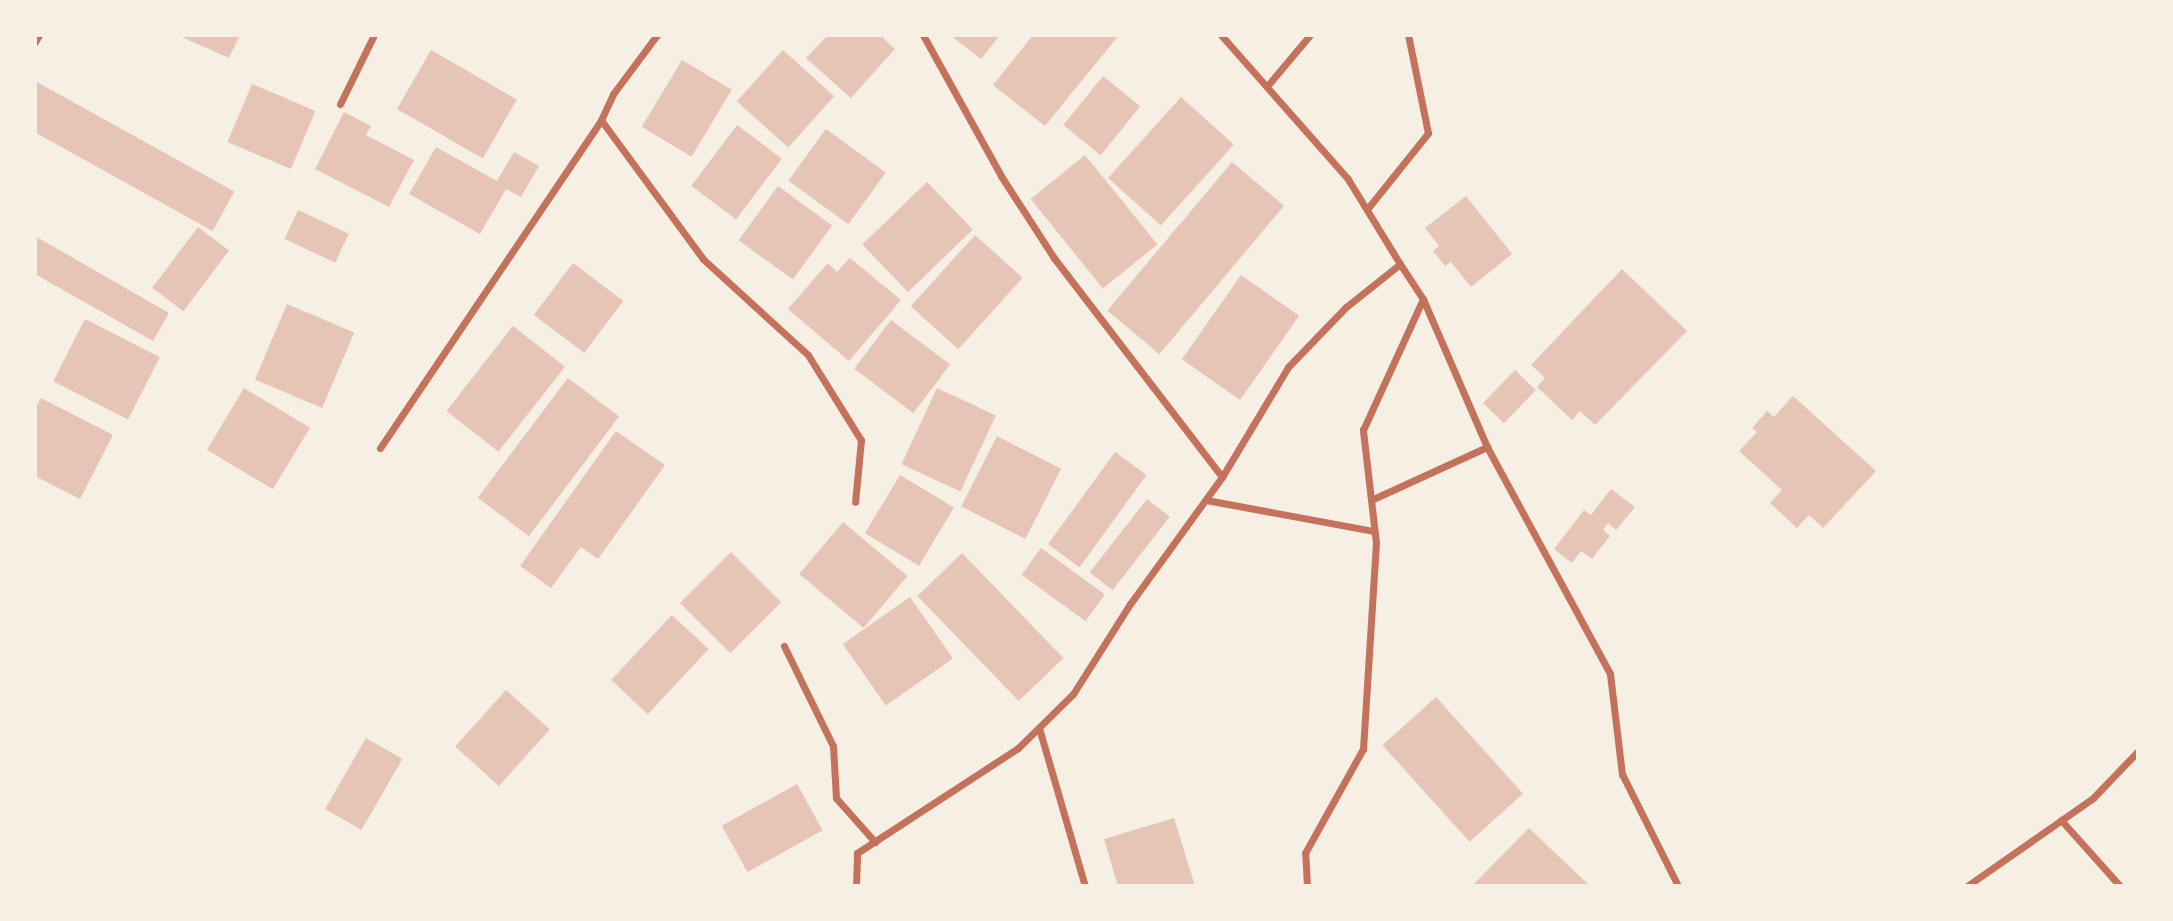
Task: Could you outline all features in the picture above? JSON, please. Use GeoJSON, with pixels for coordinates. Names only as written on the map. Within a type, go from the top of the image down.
{"type":"FeatureCollection","features":[{"type":"Feature","properties":{"kind":"street"},"geometry":{"type":"LineString","coordinates":[[35,42],[39,35]]}},
{"type":"Feature","properties":{"kind":"street"},"geometry":{"type":"LineString","coordinates":[[340,104],[374,35]]}},
{"type":"Feature","properties":{"kind":"street"},"geometry":{"type":"LineString","coordinates":[[380,448],[601,120],[613,93],[657,35]]}},
{"type":"Feature","properties":{"kind":"street"},"geometry":{"type":"LineString","coordinates":[[923,35],[1001,176],[1054,257],[1222,477]]}},
{"type":"Feature","properties":{"kind":"street"},"geometry":{"type":"LineString","coordinates":[[1221,35],[1349,179],[1423,299],[1488,447],[1610,674],[1622,774],[1678,886]]}},
{"type":"Feature","properties":{"kind":"street"},"geometry":{"type":"LineString","coordinates":[[1268,85],[1310,35]]}},
{"type":"Feature","properties":{"kind":"street"},"geometry":{"type":"LineString","coordinates":[[1368,208],[1428,133],[1409,35]]}},
{"type":"Feature","properties":{"kind":"street"},"geometry":{"type":"LineString","coordinates":[[601,120],[703,259],[808,355],[861,440],[855,502]]}},
{"type":"Feature","properties":{"kind":"street"},"geometry":{"type":"LineString","coordinates":[[856,886],[857,853],[1018,748],[1073,694],[1130,604],[1222,477],[1288,367],[1346,307],[1400,264]]}},
{"type":"Feature","properties":{"kind":"street"},"geometry":{"type":"LineString","coordinates":[[1307,886],[1305,853],[1363,749],[1374,531],[1363,430],[1423,299]]}},
{"type":"Feature","properties":{"kind":"street"},"geometry":{"type":"LineString","coordinates":[[1371,500],[1488,447]]}},
{"type":"Feature","properties":{"kind":"street"},"geometry":{"type":"LineString","coordinates":[[1206,500],[1374,531]]}},
{"type":"Feature","properties":{"kind":"street"},"geometry":{"type":"LineString","coordinates":[[784,646],[833,746],[836,798],[875,842]]}},
{"type":"Feature","properties":{"kind":"street"},"geometry":{"type":"LineString","coordinates":[[1039,727],[1085,886]]}},
{"type":"Feature","properties":{"kind":"street"},"geometry":{"type":"LineString","coordinates":[[1967,886],[2092,798],[2138,751]]}},
{"type":"Feature","properties":{"kind":"street"},"geometry":{"type":"LineString","coordinates":[[2061,820],[2120,886]]}},
{"type":"Feature","properties":{"kind":"building"},"geometry":{"type":"Polygon","coordinates":[[[177,35],[240,35],[229,58],[177,35]]]}},
{"type":"Feature","properties":{"kind":"building"},"geometry":{"type":"Polygon","coordinates":[[[828,35],[880,35],[895,49],[851,98],[806,58],[828,35]]]}},
{"type":"Feature","properties":{"kind":"building"},"geometry":{"type":"Polygon","coordinates":[[[950,35],[1000,35],[981,59],[950,35]]]}},
{"type":"Feature","properties":{"kind":"building"},"geometry":{"type":"Polygon","coordinates":[[[1033,35],[1119,35],[1045,126],[993,85],[1033,35]]]}},
{"type":"Feature","properties":{"kind":"building"},"geometry":{"type":"Polygon","coordinates":[[[431,50],[517,100],[483,158],[397,109],[431,50]]]}},
{"type":"Feature","properties":{"kind":"building"},"geometry":{"type":"Polygon","coordinates":[[[783,50],[834,96],[788,147],[737,101],[783,50]]]}},
{"type":"Feature","properties":{"kind":"building"},"geometry":{"type":"Polygon","coordinates":[[[682,60],[732,90],[692,157],[642,127],[682,60]]]}},
{"type":"Feature","properties":{"kind":"building"},"geometry":{"type":"Polygon","coordinates":[[[1103,76],[1140,106],[1101,155],[1063,125],[1103,76]]]}},
{"type":"Feature","properties":{"kind":"building"},"geometry":{"type":"Polygon","coordinates":[[[35,81],[234,192],[213,231],[35,132],[35,81]]]}},
{"type":"Feature","properties":{"kind":"building"},"geometry":{"type":"Polygon","coordinates":[[[252,84],[316,111],[291,169],[227,142],[252,84]]]}},
{"type":"Feature","properties":{"kind":"building"},"geometry":{"type":"Polygon","coordinates":[[[1181,97],[1234,145],[1161,226],[1108,178],[1181,97]]]}},
{"type":"Feature","properties":{"kind":"building"},"geometry":{"type":"Polygon","coordinates":[[[344,112],[371,126],[366,135],[414,160],[389,207],[315,169],[344,112]]]}},
{"type":"Feature","properties":{"kind":"building"},"geometry":{"type":"Polygon","coordinates":[[[737,125],[782,159],[736,219],[691,186],[737,125]]]}},
{"type":"Feature","properties":{"kind":"building"},"geometry":{"type":"Polygon","coordinates":[[[826,129],[886,172],[848,224],[788,181],[826,129]]]}},
{"type":"Feature","properties":{"kind":"building"},"geometry":{"type":"Polygon","coordinates":[[[436,147],[497,181],[514,152],[539,166],[521,197],[506,189],[480,234],[409,194],[436,147]]]}},
{"type":"Feature","properties":{"kind":"building"},"geometry":{"type":"Polygon","coordinates":[[[1085,155],[1157,244],[1103,288],[1031,199],[1085,155]]]}},
{"type":"Feature","properties":{"kind":"building"},"geometry":{"type":"Polygon","coordinates":[[[1232,162],[1284,206],[1159,354],[1107,311],[1232,162]]]}},
{"type":"Feature","properties":{"kind":"building"},"geometry":{"type":"Polygon","coordinates":[[[927,182],[973,229],[908,292],[862,245],[927,182]]]}},
{"type":"Feature","properties":{"kind":"building"},"geometry":{"type":"Polygon","coordinates":[[[778,186],[832,225],[793,280],[739,240],[778,186]]]}},
{"type":"Feature","properties":{"kind":"building"},"geometry":{"type":"Polygon","coordinates":[[[1466,196],[1512,254],[1471,287],[1451,262],[1445,266],[1433,251],[1439,246],[1425,228],[1466,196]]]}},
{"type":"Feature","properties":{"kind":"building"},"geometry":{"type":"Polygon","coordinates":[[[298,210],[349,234],[335,263],[284,239],[298,210]]]}},
{"type":"Feature","properties":{"kind":"building"},"geometry":{"type":"Polygon","coordinates":[[[198,227],[229,250],[183,311],[152,288],[198,227]]]}},
{"type":"Feature","properties":{"kind":"building"},"geometry":{"type":"Polygon","coordinates":[[[975,235],[1023,278],[958,349],[911,306],[975,235]]]}},
{"type":"Feature","properties":{"kind":"building"},"geometry":{"type":"Polygon","coordinates":[[[35,236],[169,313],[153,341],[35,274],[35,236]]]}},
{"type":"Feature","properties":{"kind":"building"},"geometry":{"type":"Polygon","coordinates":[[[850,258],[901,300],[849,361],[788,309],[828,263],[837,272],[850,258]]]}},
{"type":"Feature","properties":{"kind":"building"},"geometry":{"type":"Polygon","coordinates":[[[573,263],[623,301],[584,353],[534,315],[573,263]]]}},
{"type":"Feature","properties":{"kind":"building"},"geometry":{"type":"Polygon","coordinates":[[[1622,269],[1687,331],[1595,425],[1580,411],[1572,420],[1537,387],[1545,378],[1531,365],[1622,269]]]}},
{"type":"Feature","properties":{"kind":"building"},"geometry":{"type":"Polygon","coordinates":[[[1241,275],[1299,316],[1240,400],[1182,359],[1241,275]]]}},
{"type":"Feature","properties":{"kind":"building"},"geometry":{"type":"Polygon","coordinates":[[[287,304],[354,333],[322,408],[255,379],[287,304]]]}},
{"type":"Feature","properties":{"kind":"building"},"geometry":{"type":"Polygon","coordinates":[[[85,319],[160,357],[128,420],[53,381],[85,319]]]}},
{"type":"Feature","properties":{"kind":"building"},"geometry":{"type":"Polygon","coordinates":[[[891,320],[950,365],[913,413],[854,369],[891,320]]]}},
{"type":"Feature","properties":{"kind":"building"},"geometry":{"type":"Polygon","coordinates":[[[513,326],[565,367],[499,452],[447,411],[513,326]]]}},
{"type":"Feature","properties":{"kind":"building"},"geometry":{"type":"Polygon","coordinates":[[[1515,370],[1536,390],[1504,423],[1483,403],[1515,370]]]}},
{"type":"Feature","properties":{"kind":"building"},"geometry":{"type":"Polygon","coordinates":[[[568,378],[619,417],[529,536],[478,498],[568,378]]]}},
{"type":"Feature","properties":{"kind":"building"},"geometry":{"type":"Polygon","coordinates":[[[244,388],[310,428],[273,489],[207,450],[244,388]]]}},
{"type":"Feature","properties":{"kind":"building"},"geometry":{"type":"Polygon","coordinates":[[[937,388],[996,415],[960,492],[902,464],[937,388]]]}},
{"type":"Feature","properties":{"kind":"building"},"geometry":{"type":"Polygon","coordinates":[[[1793,396],[1876,471],[1823,528],[1809,515],[1797,528],[1770,503],[1782,490],[1739,451],[1757,432],[1752,428],[1767,411],[1774,417],[1793,396]]]}},
{"type":"Feature","properties":{"kind":"building"},"geometry":{"type":"Polygon","coordinates":[[[41,398],[113,435],[80,499],[35,476],[35,410],[41,398]]]}},
{"type":"Feature","properties":{"kind":"building"},"geometry":{"type":"Polygon","coordinates":[[[616,431],[665,465],[598,559],[581,547],[551,588],[520,566],[616,431]]]}},
{"type":"Feature","properties":{"kind":"building"},"geometry":{"type":"Polygon","coordinates":[[[997,436],[1061,469],[1025,539],[961,506],[997,436]]]}},
{"type":"Feature","properties":{"kind":"building"},"geometry":{"type":"Polygon","coordinates":[[[1115,452],[1147,475],[1080,567],[1048,544],[1115,452]]]}},
{"type":"Feature","properties":{"kind":"building"},"geometry":{"type":"Polygon","coordinates":[[[900,475],[954,507],[919,566],[865,533],[900,475]]]}},
{"type":"Feature","properties":{"kind":"building"},"geometry":{"type":"Polygon","coordinates":[[[1611,489],[1635,507],[1616,530],[1608,523],[1603,530],[1610,536],[1592,559],[1581,551],[1572,563],[1554,549],[1584,510],[1591,515],[1611,489]]]}},
{"type":"Feature","properties":{"kind":"building"},"geometry":{"type":"Polygon","coordinates":[[[1147,499],[1170,517],[1113,590],[1090,572],[1147,499]]]}},
{"type":"Feature","properties":{"kind":"building"},"geometry":{"type":"Polygon","coordinates":[[[843,522],[907,576],[864,628],[799,574],[843,522]]]}},
{"type":"Feature","properties":{"kind":"building"},"geometry":{"type":"Polygon","coordinates":[[[1041,548],[1105,594],[1086,621],[1022,575],[1041,548]]]}},
{"type":"Feature","properties":{"kind":"building"},"geometry":{"type":"Polygon","coordinates":[[[731,552],[781,602],[730,653],[680,603],[731,552]]]}},
{"type":"Feature","properties":{"kind":"building"},"geometry":{"type":"Polygon","coordinates":[[[962,553],[1063,658],[1019,701],[917,596],[962,553]]]}},
{"type":"Feature","properties":{"kind":"building"},"geometry":{"type":"Polygon","coordinates":[[[910,597],[953,658],[886,705],[843,644],[910,597]]]}},
{"type":"Feature","properties":{"kind":"building"},"geometry":{"type":"Polygon","coordinates":[[[672,615],[709,649],[648,714],[611,680],[672,615]]]}},
{"type":"Feature","properties":{"kind":"building"},"geometry":{"type":"Polygon","coordinates":[[[506,690],[550,729],[499,786],[455,746],[506,690]]]}},
{"type":"Feature","properties":{"kind":"building"},"geometry":{"type":"Polygon","coordinates":[[[1436,697],[1523,794],[1469,842],[1382,745],[1436,697]]]}},
{"type":"Feature","properties":{"kind":"building"},"geometry":{"type":"Polygon","coordinates":[[[366,738],[402,759],[361,830],[325,809],[366,738]]]}},
{"type":"Feature","properties":{"kind":"building"},"geometry":{"type":"Polygon","coordinates":[[[797,784],[823,830],[747,872],[722,826],[797,784]]]}},
{"type":"Feature","properties":{"kind":"building"},"geometry":{"type":"Polygon","coordinates":[[[1174,818],[1195,886],[1118,886],[1104,839],[1174,818]]]}},
{"type":"Feature","properties":{"kind":"building"},"geometry":{"type":"Polygon","coordinates":[[[1529,828],[1590,886],[1472,886],[1529,828]]]}}]}
